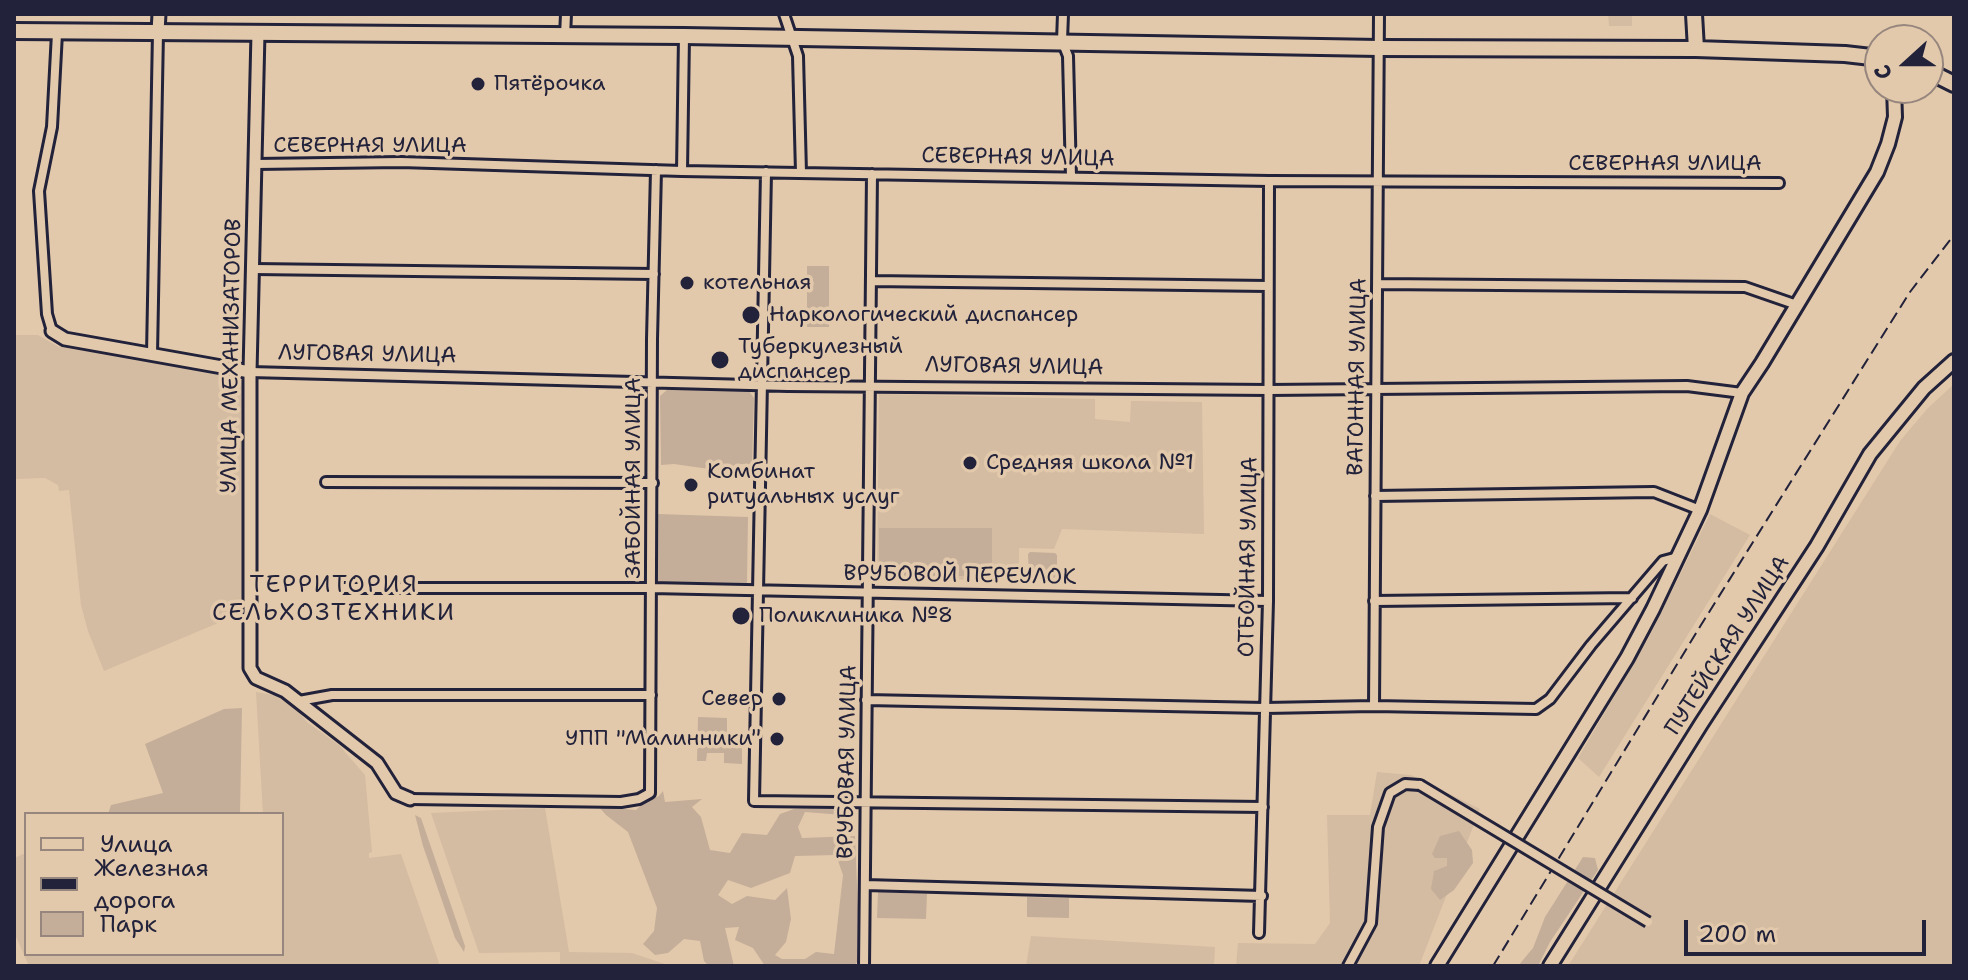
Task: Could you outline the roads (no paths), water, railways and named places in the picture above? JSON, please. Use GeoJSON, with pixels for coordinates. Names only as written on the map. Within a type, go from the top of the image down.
{"type":"FeatureCollection","features":[{"type":"Feature","properties":{"kind":"main road"},"geometry":{"type":"LineString","coordinates":[[1694,14],[1696,49]]}},
{"type":"Feature","properties":{"kind":"main road"},"geometry":{"type":"LineString","coordinates":[[14,31],[1696,49],[1864,56]]}},
{"type":"Feature","properties":{"kind":"main road"},"geometry":{"type":"LineString","coordinates":[[1437,966],[1627,658],[1700,510],[1742,393],[1877,172],[1895,117],[1895,104]]}},
{"type":"Feature","properties":{"kind":"main road","name":"ПУТЕЙСКАЯ УЛИЦА"},"geometry":{"type":"LineString","coordinates":[[1550,966],[1817,546],[1870,454],[1924,388],[1954,361]]}},
{"type":"Feature","properties":{"kind":"street"},"geometry":{"type":"LineString","coordinates":[[152,354],[159,14]]}},
{"type":"Feature","properties":{"kind":"street"},"geometry":{"type":"LineString","coordinates":[[565,36],[566,14]]}},
{"type":"Feature","properties":{"kind":"street"},"geometry":{"type":"LineString","coordinates":[[784,14],[798,56],[801,173]]}},
{"type":"Feature","properties":{"kind":"street"},"geometry":{"type":"LineString","coordinates":[[1063,14],[1062,41],[1068,56],[1071,177]]}},
{"type":"Feature","properties":{"kind":"street","name":"ВАГОННАЯ УЛИЦА"},"geometry":{"type":"LineString","coordinates":[[1374,706],[1379,14]]}},
{"type":"Feature","properties":{"kind":"street"},"geometry":{"type":"LineString","coordinates":[[52,331],[47,314],[39,191],[52,127],[57,33]]}},
{"type":"Feature","properties":{"kind":"street","name":"УЛИЦА МЕХАНИЗАТОРОВ"},"geometry":{"type":"LineString","coordinates":[[258,33],[250,372],[250,668],[256,678],[299,701]]}},
{"type":"Feature","properties":{"kind":"street"},"geometry":{"type":"LineString","coordinates":[[682,171],[684,36]]}},
{"type":"Feature","properties":{"kind":"street","name":"СЕВЕРНАЯ УЛИЦА"},"geometry":{"type":"LineString","coordinates":[[256,164],[401,162],[682,171],[1269,181],[1779,183]]}},
{"type":"Feature","properties":{"kind":"street","name":"ЗАБОЙНАЯ УЛИЦА"},"geometry":{"type":"LineString","coordinates":[[410,799],[621,802],[639,799],[650,793],[656,170]]}},
{"type":"Feature","properties":{"kind":"street"},"geometry":{"type":"LineString","coordinates":[[766,172],[754,801],[1263,807]]}},
{"type":"Feature","properties":{"kind":"street","name":"ВРУБОВАЯ УЛИЦА"},"geometry":{"type":"LineString","coordinates":[[864,966],[872,174]]}},
{"type":"Feature","properties":{"kind":"street","name":"ОТБОЙНАЯ УЛИЦА"},"geometry":{"type":"LineString","coordinates":[[1259,933],[1268,601],[1269,181]]}},
{"type":"Feature","properties":{"kind":"street"},"geometry":{"type":"LineString","coordinates":[[254,269],[654,274]]}},
{"type":"Feature","properties":{"kind":"street"},"geometry":{"type":"LineString","coordinates":[[871,281],[1268,286]]}},
{"type":"Feature","properties":{"kind":"street"},"geometry":{"type":"LineString","coordinates":[[1377,284],[1745,287],[1797,305]]}},
{"type":"Feature","properties":{"kind":"street","name":"ЛУГОВАЯ УЛИЦА"},"geometry":{"type":"LineString","coordinates":[[52,331],[65,339],[250,372],[761,385],[1269,390],[1687,386],[1742,393]]}},
{"type":"Feature","properties":{"kind":"street"},"geometry":{"type":"LineString","coordinates":[[326,482],[653,483]]}},
{"type":"Feature","properties":{"kind":"street"},"geometry":{"type":"LineString","coordinates":[[1375,496],[1654,492],[1700,510]]}},
{"type":"Feature","properties":{"kind":"street"},"geometry":{"type":"LineString","coordinates":[[866,700],[1265,708],[1374,706],[1536,709],[1550,699],[1663,561],[1679,557]]}},
{"type":"Feature","properties":{"kind":"street","name":"ВРУБОВОЙ ПЕРЕУЛОК"},"geometry":{"type":"LineString","coordinates":[[343,588],[651,588],[1268,601]]}},
{"type":"Feature","properties":{"kind":"street"},"geometry":{"type":"LineString","coordinates":[[1374,601],[1632,598]]}},
{"type":"Feature","properties":{"kind":"street"},"geometry":{"type":"LineString","coordinates":[[299,701],[332,695],[651,695]]}},
{"type":"Feature","properties":{"kind":"street"},"geometry":{"type":"LineString","coordinates":[[299,701],[377,763],[396,793],[410,799]]}},
{"type":"Feature","properties":{"kind":"street"},"geometry":{"type":"LineString","coordinates":[[1348,966],[1371,923],[1378,827],[1390,793],[1405,784],[1420,785],[1648,922]]}},
{"type":"Feature","properties":{"kind":"street"},"geometry":{"type":"LineString","coordinates":[[865,885],[1262,896]]}},
{"type":"Feature","properties":{"kind":"railway"},"geometry":{"type":"LineString","coordinates":[[1493,966],[1701,625],[1910,292],[1954,235]]}},
{"type":"Feature","properties":{"kind":"place","name":"Пятёрочка"},"geometry":{"type":"Point","coordinates":[478,84]}},
{"type":"Feature","properties":{"kind":"place","name":"котельная"},"geometry":{"type":"Point","coordinates":[687,283]}},
{"type":"Feature","properties":{"kind":"place","name":"Наркологический диспансер"},"geometry":{"type":"Point","coordinates":[751,315]}},
{"type":"Feature","properties":{"kind":"place","name":"Туберкулезный диспансер"},"geometry":{"type":"Point","coordinates":[720,360]}},
{"type":"Feature","properties":{"kind":"place","name":"Средняя школа №1"},"geometry":{"type":"Point","coordinates":[970,463]}},
{"type":"Feature","properties":{"kind":"place","name":"Комбинат ритуальных услуг"},"geometry":{"type":"Point","coordinates":[691,485]}},
{"type":"Feature","properties":{"kind":"place","name":"Поликлиника №8"},"geometry":{"type":"Point","coordinates":[741,616]}},
{"type":"Feature","properties":{"kind":"place","name":"Север"},"geometry":{"type":"Point","coordinates":[779,699]}},
{"type":"Feature","properties":{"kind":"place","name":"УПП \"Малинники\""},"geometry":{"type":"Point","coordinates":[777,739]}},
{"type":"Feature","properties":{"kind":"district","name":"ТЕРРИТОРИЯ СЕЛЬХОЗТЕХНИКИ"},"geometry":{"type":"Point","coordinates":[334,600]}}]}
